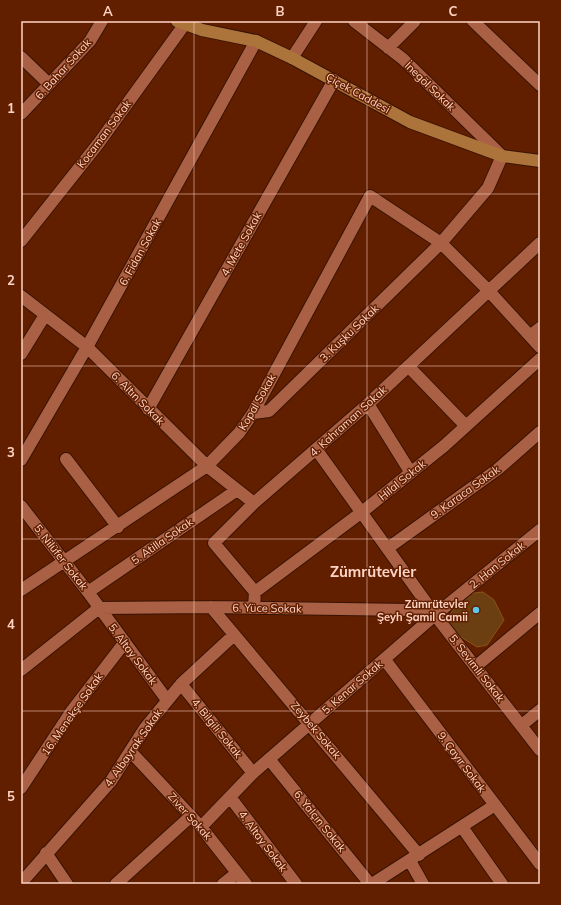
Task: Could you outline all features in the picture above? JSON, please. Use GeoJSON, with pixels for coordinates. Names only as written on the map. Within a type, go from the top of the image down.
{"type":"FeatureCollection","features":[{"type":"Feature","properties":{"kind":"main road","name":"Çiçek Caddesi"},"geometry":{"type":"LineString","coordinates":[[182,22],[256,41],[334,80],[410,122],[502,156],[540,161]]}},
{"type":"Feature","properties":{"kind":"street","name":"6. Bahar Sokak"},"geometry":{"type":"LineString","coordinates":[[21,114],[90,41],[102,21]]}},
{"type":"Feature","properties":{"kind":"street"},"geometry":{"type":"LineString","coordinates":[[292,58],[316,21]]}},
{"type":"Feature","properties":{"kind":"street","name":"İnegöl Sokak"},"geometry":{"type":"LineString","coordinates":[[354,21],[402,59],[502,156]]}},
{"type":"Feature","properties":{"kind":"street"},"geometry":{"type":"LineString","coordinates":[[388,48],[416,21]]}},
{"type":"Feature","properties":{"kind":"street"},"geometry":{"type":"LineString","coordinates":[[473,21],[540,85]]}},
{"type":"Feature","properties":{"kind":"street","name":"Kocaman Sokak"},"geometry":{"type":"LineString","coordinates":[[21,241],[98,144],[182,22]]}},
{"type":"Feature","properties":{"kind":"street","name":"6. Fidan Sokak"},"geometry":{"type":"LineString","coordinates":[[21,460],[87,347],[256,41]]}},
{"type":"Feature","properties":{"kind":"street"},"geometry":{"type":"LineString","coordinates":[[21,57],[49,84]]}},
{"type":"Feature","properties":{"kind":"street","name":"4. Mete Sokak"},"geometry":{"type":"LineString","coordinates":[[148,409],[334,80]]}},
{"type":"Feature","properties":{"kind":"street","name":"3. Kuşku Sokak"},"geometry":{"type":"LineString","coordinates":[[252,414],[269,411],[441,243],[488,188],[502,156]]}},
{"type":"Feature","properties":{"kind":"street","name":"Kopal Sokak"},"geometry":{"type":"LineString","coordinates":[[21,590],[118,527],[207,466],[239,433],[252,414],[370,196],[441,243]]}},
{"type":"Feature","properties":{"kind":"street"},"geometry":{"type":"LineString","coordinates":[[441,243],[488,290],[540,348]]}},
{"type":"Feature","properties":{"kind":"street","name":"4. Kahraman Sokak"},"geometry":{"type":"LineString","coordinates":[[256,592],[214,543],[254,503],[368,404],[488,290],[540,243]]}},
{"type":"Feature","properties":{"kind":"street","name":"6. Altın Sokak"},"geometry":{"type":"LineString","coordinates":[[21,296],[87,347],[207,466],[254,503]]}},
{"type":"Feature","properties":{"kind":"street"},"geometry":{"type":"LineString","coordinates":[[21,354],[45,315]]}},
{"type":"Feature","properties":{"kind":"street"},"geometry":{"type":"LineString","coordinates":[[530,336],[540,328]]}},
{"type":"Feature","properties":{"kind":"street","name":"Hilal Sokak"},"geometry":{"type":"LineString","coordinates":[[256,592],[411,473],[466,426],[540,359]]}},
{"type":"Feature","properties":{"kind":"street"},"geometry":{"type":"LineString","coordinates":[[408,366],[466,426]]}},
{"type":"Feature","properties":{"kind":"street"},"geometry":{"type":"LineString","coordinates":[[368,404],[411,473]]}},
{"type":"Feature","properties":{"kind":"street","name":"9. Karaca Sokak"},"geometry":{"type":"LineString","coordinates":[[388,548],[498,469],[540,432]]}},
{"type":"Feature","properties":{"kind":"street","name":"5. Sevimli Sokak"},"geometry":{"type":"LineString","coordinates":[[316,449],[435,615],[540,750]]}},
{"type":"Feature","properties":{"kind":"street"},"geometry":{"type":"LineString","coordinates":[[66,459],[118,527]]}},
{"type":"Feature","properties":{"kind":"street","name":"5. Atilla Sokak"},"geometry":{"type":"LineString","coordinates":[[88,592],[237,490]]}},
{"type":"Feature","properties":{"kind":"street","name":"5. Nilüfer Sokak"},"geometry":{"type":"LineString","coordinates":[[21,506],[99,608]]}},
{"type":"Feature","properties":{"kind":"street","name":"2. Han Sokak"},"geometry":{"type":"LineString","coordinates":[[435,615],[540,530]]}},
{"type":"Feature","properties":{"kind":"street"},"geometry":{"type":"LineString","coordinates":[[254,608],[256,592]]}},
{"type":"Feature","properties":{"kind":"street","name":"6. Yüce Sokak"},"geometry":{"type":"LineString","coordinates":[[99,608],[212,607],[411,610],[435,615]]}},
{"type":"Feature","properties":{"kind":"street","name":"Zeybek Sokak"},"geometry":{"type":"LineString","coordinates":[[212,607],[310,724],[414,858],[423,884]]}},
{"type":"Feature","properties":{"kind":"street"},"geometry":{"type":"LineString","coordinates":[[21,670],[99,608]]}},
{"type":"Feature","properties":{"kind":"street","name":"5. Altay Sokak"},"geometry":{"type":"LineString","coordinates":[[99,608],[167,700]]}},
{"type":"Feature","properties":{"kind":"street"},"geometry":{"type":"LineString","coordinates":[[475,667],[540,613]]}},
{"type":"Feature","properties":{"kind":"street","name":"5. Kenar Sokak"},"geometry":{"type":"LineString","coordinates":[[201,827],[269,759],[385,660],[435,615]]}},
{"type":"Feature","properties":{"kind":"street","name":"4. Albayrak Sokak"},"geometry":{"type":"LineString","coordinates":[[21,883],[111,781],[145,728],[167,700],[181,684],[234,635]]}},
{"type":"Feature","properties":{"kind":"street","name":"16. Menekşe Sokak"},"geometry":{"type":"LineString","coordinates":[[21,788],[71,712],[125,642]]}},
{"type":"Feature","properties":{"kind":"street","name":"9. Çayır Sokak"},"geometry":{"type":"LineString","coordinates":[[385,660],[540,864]]}},
{"type":"Feature","properties":{"kind":"street","name":"4. Bilgili Sokak"},"geometry":{"type":"LineString","coordinates":[[181,684],[254,773]]}},
{"type":"Feature","properties":{"kind":"street"},"geometry":{"type":"LineString","coordinates":[[522,725],[540,710]]}},
{"type":"Feature","properties":{"kind":"street","name":"Ziver Sokak"},"geometry":{"type":"LineString","coordinates":[[131,752],[201,827],[246,884]]}},
{"type":"Feature","properties":{"kind":"street","name":"6. Yalçın Sokak"},"geometry":{"type":"LineString","coordinates":[[269,759],[371,884]]}},
{"type":"Feature","properties":{"kind":"street","name":"4. Altay Sokak"},"geometry":{"type":"LineString","coordinates":[[230,797],[296,884]]}},
{"type":"Feature","properties":{"kind":"street"},"geometry":{"type":"LineString","coordinates":[[371,884],[495,805]]}},
{"type":"Feature","properties":{"kind":"street"},"geometry":{"type":"LineString","coordinates":[[116,884],[190,816]]}},
{"type":"Feature","properties":{"kind":"street"},"geometry":{"type":"LineString","coordinates":[[462,827],[502,884]]}},
{"type":"Feature","properties":{"kind":"street"},"geometry":{"type":"LineString","coordinates":[[46,853],[67,884]]}},
{"type":"Feature","properties":{"kind":"street"},"geometry":{"type":"LineString","coordinates":[[223,884],[238,873]]}},
{"type":"Feature","properties":{"kind":"building","name":"Zümrütevler Şeyh Şamil Camii"},"geometry":{"type":"Polygon","coordinates":[[[483,592],[494,600],[504,620],[487,645],[477,647],[453,632],[446,620],[465,594],[483,592]]]}},
{"type":"Feature","properties":{"kind":"place","name":"Zümrütevler Şeyh Şamil Camii"},"geometry":{"type":"Point","coordinates":[476,610]}},
{"type":"Feature","properties":{"kind":"district","name":"Zümrütevler"},"geometry":{"type":"Point","coordinates":[373,571]}}]}
